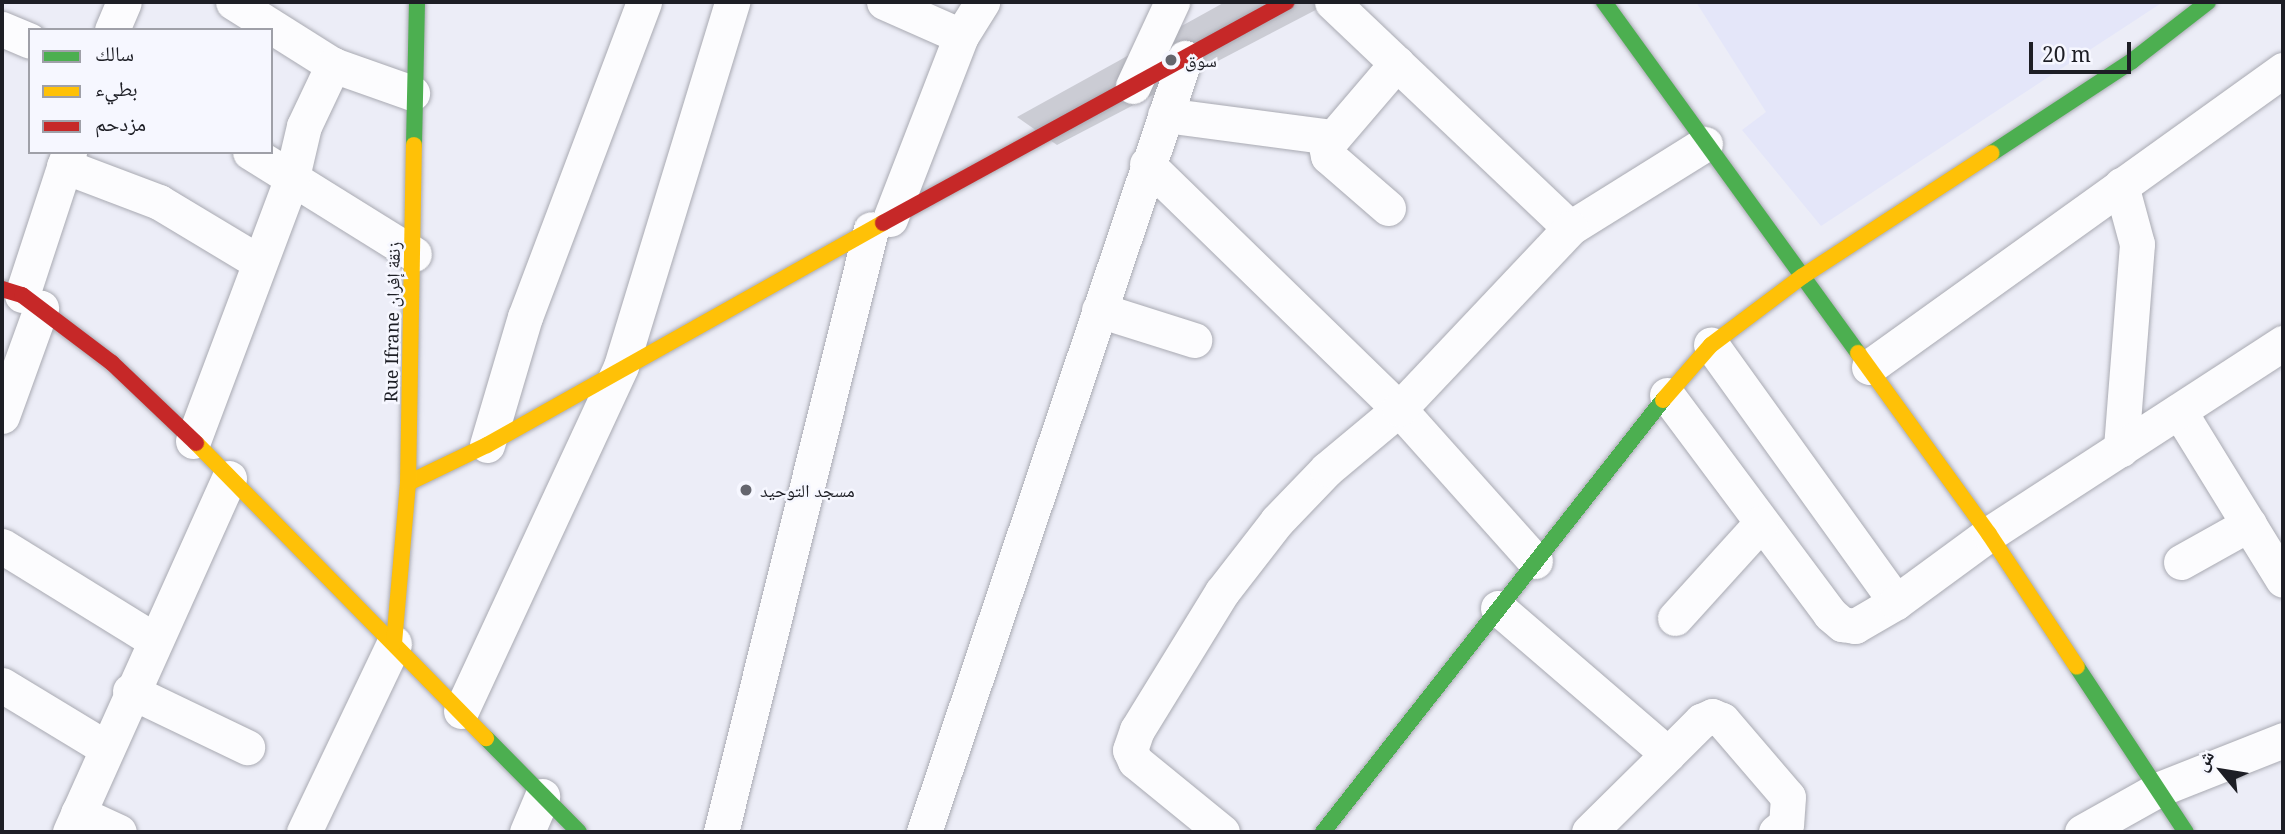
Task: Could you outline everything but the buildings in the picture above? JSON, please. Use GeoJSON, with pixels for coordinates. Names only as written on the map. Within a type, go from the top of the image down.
{"type":"FeatureCollection","features":[{"type":"Feature","properties":{"kind":"street"},"geometry":{"type":"LineString","coordinates":[[113,28],[124,2]]}},
{"type":"Feature","properties":{"kind":"street"},"geometry":{"type":"LineString","coordinates":[[233,2],[332,65],[412,93]]}},
{"type":"Feature","properties":{"kind":"street","name":"Rue Ifrane زنقة إفران"},"geometry":{"type":"LineString","coordinates":[[394,643],[408,482],[414,254],[412,93],[416,2]]}},
{"type":"Feature","properties":{"kind":"street"},"geometry":{"type":"LineString","coordinates":[[487,444],[525,317],[644,2]]}},
{"type":"Feature","properties":{"kind":"street"},"geometry":{"type":"LineString","coordinates":[[461,711],[621,366],[732,2]]}},
{"type":"Feature","properties":{"kind":"street"},"geometry":{"type":"LineString","coordinates":[[884,2],[961,36]]}},
{"type":"Feature","properties":{"kind":"street"},"geometry":{"type":"LineString","coordinates":[[721,832],[881,224],[961,36],[982,2]]}},
{"type":"Feature","properties":{"kind":"street"},"geometry":{"type":"LineString","coordinates":[[1133,86],[1171,2]]}},
{"type":"Feature","properties":{"kind":"street"},"geometry":{"type":"LineString","coordinates":[[408,482],[487,444],[621,366],[1287,2]]}},
{"type":"Feature","properties":{"kind":"street"},"geometry":{"type":"LineString","coordinates":[[1332,2],[1570,229]]}},
{"type":"Feature","properties":{"kind":"street"},"geometry":{"type":"LineString","coordinates":[[1604,2],[1989,534],[2186,832]]}},
{"type":"Feature","properties":{"kind":"street"},"geometry":{"type":"LineString","coordinates":[[1323,832],[1667,395],[1712,345],[1803,276],[2132,61],[2208,2]]}},
{"type":"Feature","properties":{"kind":"street"},"geometry":{"type":"LineString","coordinates":[[2,29],[28,40]]}},
{"type":"Feature","properties":{"kind":"street"},"geometry":{"type":"LineString","coordinates":[[924,832],[1147,164],[1185,58]]}},
{"type":"Feature","properties":{"kind":"street"},"geometry":{"type":"LineString","coordinates":[[1388,208],[1328,156],[1331,137],[1397,63]]}},
{"type":"Feature","properties":{"kind":"street"},"geometry":{"type":"LineString","coordinates":[[193,441],[257,261],[292,177],[304,126],[332,65]]}},
{"type":"Feature","properties":{"kind":"street"},"geometry":{"type":"LineString","coordinates":[[1869,367],[2283,70]]}},
{"type":"Feature","properties":{"kind":"street"},"geometry":{"type":"LineString","coordinates":[[1165,114],[1331,137]]}},
{"type":"Feature","properties":{"kind":"street"},"geometry":{"type":"LineString","coordinates":[[1222,832],[1135,761],[1130,750],[1137,730],[1222,592],[1277,521],[1328,469],[1399,410],[1460,340],[1570,229],[1705,144]]}},
{"type":"Feature","properties":{"kind":"street"},"geometry":{"type":"LineString","coordinates":[[253,154],[414,254]]}},
{"type":"Feature","properties":{"kind":"street"},"geometry":{"type":"LineString","coordinates":[[2,416],[22,297],[67,159],[159,202],[257,261]]}},
{"type":"Feature","properties":{"kind":"street"},"geometry":{"type":"LineString","coordinates":[[1147,164],[1399,410],[1535,561]]}},
{"type":"Feature","properties":{"kind":"street"},"geometry":{"type":"LineString","coordinates":[[2121,185],[2137,244],[2122,449]]}},
{"type":"Feature","properties":{"kind":"street"},"geometry":{"type":"LineString","coordinates":[[22,297],[112,363],[193,441],[579,832]]}},
{"type":"Feature","properties":{"kind":"street"},"geometry":{"type":"LineString","coordinates":[[1099,310],[1194,340]]}},
{"type":"Feature","properties":{"kind":"street"},"geometry":{"type":"LineString","coordinates":[[1667,395],[1761,523],[1842,624],[1855,626],[1896,602],[1989,534],[2283,343]]}},
{"type":"Feature","properties":{"kind":"street"},"geometry":{"type":"LineString","coordinates":[[1712,345],[1896,602]]}},
{"type":"Feature","properties":{"kind":"street"},"geometry":{"type":"LineString","coordinates":[[2179,411],[2283,580]]}},
{"type":"Feature","properties":{"kind":"street"},"geometry":{"type":"LineString","coordinates":[[119,832],[74,823],[130,691],[229,478]]}},
{"type":"Feature","properties":{"kind":"street"},"geometry":{"type":"LineString","coordinates":[[1675,618],[1761,523]]}},
{"type":"Feature","properties":{"kind":"street"},"geometry":{"type":"LineString","coordinates":[[2181,562],[2249,524]]}},
{"type":"Feature","properties":{"kind":"street"},"geometry":{"type":"LineString","coordinates":[[2,546],[154,640]]}},
{"type":"Feature","properties":{"kind":"street"},"geometry":{"type":"LineString","coordinates":[[1498,608],[1668,754]]}},
{"type":"Feature","properties":{"kind":"street"},"geometry":{"type":"LineString","coordinates":[[304,832],[394,643]]}},
{"type":"Feature","properties":{"kind":"street"},"geometry":{"type":"LineString","coordinates":[[2,685],[106,748]]}},
{"type":"Feature","properties":{"kind":"street"},"geometry":{"type":"LineString","coordinates":[[130,691],[247,747]]}},
{"type":"Feature","properties":{"kind":"street"},"geometry":{"type":"LineString","coordinates":[[1589,832],[1701,721],[1712,716],[1723,719],[1788,797],[1786,824],[1776,832]]}},
{"type":"Feature","properties":{"kind":"street"},"geometry":{"type":"LineString","coordinates":[[2081,832],[2157,790],[2283,740]]}},
{"type":"Feature","properties":{"kind":"street"},"geometry":{"type":"LineString","coordinates":[[527,832],[542,796]]}},
{"type":"Feature","properties":{"kind":"shaded area"},"geometry":{"type":"Polygon","coordinates":[[[1696,2],[2163,2],[1821,226],[1742,130],[1766,112],[1696,2]]]}},
{"type":"Feature","properties":{"kind":"traffic: fast"},"geometry":{"type":"LineString","coordinates":[[414,145],[417,2]]}},
{"type":"Feature","properties":{"kind":"traffic: fast"},"geometry":{"type":"LineString","coordinates":[[1604,2],[1858,353]]}},
{"type":"Feature","properties":{"kind":"traffic: fast"},"geometry":{"type":"LineString","coordinates":[[1992,153],[2132,61],[2208,2]]}},
{"type":"Feature","properties":{"kind":"traffic: fast"},"geometry":{"type":"LineString","coordinates":[[1323,832],[1663,400]]}},
{"type":"Feature","properties":{"kind":"traffic: fast"},"geometry":{"type":"LineString","coordinates":[[2077,667],[2186,832]]}},
{"type":"Feature","properties":{"kind":"traffic: fast"},"geometry":{"type":"LineString","coordinates":[[486,738],[579,832]]}},
{"type":"Feature","properties":{"kind":"traffic: slow"},"geometry":{"type":"LineString","coordinates":[[394,643],[408,483],[414,145]]}},
{"type":"Feature","properties":{"kind":"traffic: slow"},"geometry":{"type":"LineString","coordinates":[[1663,400],[1711,345],[1803,276],[1992,153]]}},
{"type":"Feature","properties":{"kind":"traffic: slow"},"geometry":{"type":"LineString","coordinates":[[408,483],[487,445],[883,223]]}},
{"type":"Feature","properties":{"kind":"traffic: slow"},"geometry":{"type":"LineString","coordinates":[[1858,353],[1989,534],[2077,667]]}},
{"type":"Feature","properties":{"kind":"traffic: slow"},"geometry":{"type":"LineString","coordinates":[[196,443],[486,738]]}},
{"type":"Feature","properties":{"kind":"traffic: jam"},"geometry":{"type":"LineString","coordinates":[[883,223],[1287,2]]}},
{"type":"Feature","properties":{"kind":"traffic: jam"},"geometry":{"type":"LineString","coordinates":[[2,289],[22,295],[112,363],[196,443]]}},
{"type":"Feature","properties":{"kind":"place","name":"سوق"},"geometry":{"type":"Point","coordinates":[1171,60]}},
{"type":"Feature","properties":{"kind":"place","name":"مسجد التوحيد"},"geometry":{"type":"Point","coordinates":[746,490]}}]}
